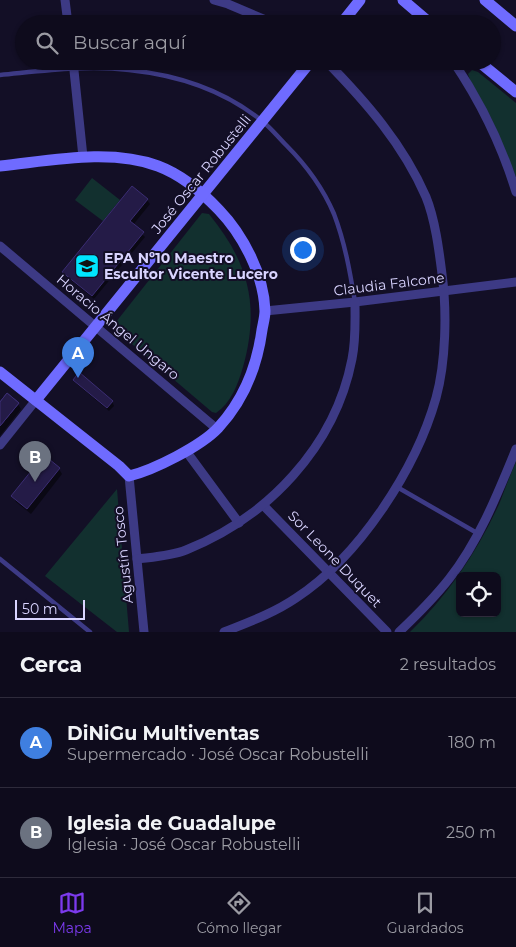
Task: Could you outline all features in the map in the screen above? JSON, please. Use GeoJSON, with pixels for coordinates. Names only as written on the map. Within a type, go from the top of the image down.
{"type":"FeatureCollection","features":[{"type":"Feature","properties":{"kind":"street"},"geometry":{"type":"LineString","coordinates":[[65,0],[67,15]]}},
{"type":"Feature","properties":{"kind":"street"},"geometry":{"type":"LineString","coordinates":[[214,0],[254,15]]}},
{"type":"Feature","properties":{"kind":"street"},"geometry":{"type":"LineString","coordinates":[[348,15],[360,0]]}},
{"type":"Feature","properties":{"kind":"street"},"geometry":{"type":"LineString","coordinates":[[403,0],[419,15]]}},
{"type":"Feature","properties":{"kind":"street"},"geometry":{"type":"LineString","coordinates":[[485,0],[516,26]]}},
{"type":"Feature","properties":{"kind":"street"},"geometry":{"type":"LineString","coordinates":[[495,0],[516,18]]}},
{"type":"Feature","properties":{"kind":"street"},"geometry":{"type":"LineString","coordinates":[[74,70],[83,157]]}},
{"type":"Feature","properties":{"kind":"street","name":"José Oscar Robustelli"},"geometry":{"type":"LineString","coordinates":[[0,445],[304,70]]}},
{"type":"Feature","properties":{"kind":"street"},"geometry":{"type":"LineString","coordinates":[[224,632],[259,618],[296,598],[328,572],[364,534],[397,487],[420,441],[436,397],[444,345],[444,291],[438,247],[427,199],[415,172],[400,147],[359,94],[335,70]]}},
{"type":"Feature","properties":{"kind":"street"},"geometry":{"type":"LineString","coordinates":[[459,70],[470,87],[494,135],[516,192]]}},
{"type":"Feature","properties":{"kind":"street"},"geometry":{"type":"LineString","coordinates":[[489,70],[516,92]]}},
{"type":"Feature","properties":{"kind":"street"},"geometry":{"type":"LineString","coordinates":[[0,166],[83,157],[131,160],[156,166],[178,175],[204,194],[229,220],[244,243],[256,267],[265,311],[260,348],[253,373],[237,405],[217,429],[186,450],[146,472],[129,476],[119,466],[0,372]]}},
{"type":"Feature","properties":{"kind":"street","name":"Horacio Ángel Ungaro"},"geometry":{"type":"LineString","coordinates":[[0,246],[217,429]]}},
{"type":"Feature","properties":{"kind":"street","name":"Claudia Falcone"},"geometry":{"type":"LineString","coordinates":[[265,311],[516,282]]}},
{"type":"Feature","properties":{"kind":"street"},"geometry":{"type":"LineString","coordinates":[[137,559],[184,550],[239,523],[263,505],[292,478],[314,449],[335,412],[347,379],[355,338],[355,302]]}},
{"type":"Feature","properties":{"kind":"street"},"geometry":{"type":"LineString","coordinates":[[399,632],[450,578],[495,500],[516,449]]}},
{"type":"Feature","properties":{"kind":"street"},"geometry":{"type":"LineString","coordinates":[[186,450],[239,523]]}},
{"type":"Feature","properties":{"kind":"street","name":"Agustín Tosco"},"geometry":{"type":"LineString","coordinates":[[129,476],[144,632]]}},
{"type":"Feature","properties":{"kind":"street","name":"Sor Leone Duquet"},"geometry":{"type":"LineString","coordinates":[[263,505],[387,632]]}},
{"type":"Feature","properties":{"kind":"lane"},"geometry":{"type":"LineString","coordinates":[[0,75],[33,70]]}},
{"type":"Feature","properties":{"kind":"lane"},"geometry":{"type":"LineString","coordinates":[[134,70],[192,82],[238,104],[263,122],[300,160],[319,185],[330,206],[347,254],[355,302]]}},
{"type":"Feature","properties":{"kind":"lane"},"geometry":{"type":"LineString","coordinates":[[397,487],[477,534]]}},
{"type":"Feature","properties":{"kind":"lane"},"geometry":{"type":"LineString","coordinates":[[0,559],[90,632]]}},
{"type":"Feature","properties":{"kind":"green space"},"geometry":{"type":"Polygon","coordinates":[[[472,70],[478,72],[516,103],[516,177],[492,120],[470,80],[468,74],[472,70]]]}},
{"type":"Feature","properties":{"kind":"green space"},"geometry":{"type":"Polygon","coordinates":[[[92,178],[120,200],[103,221],[75,200],[92,178]]]}},
{"type":"Feature","properties":{"kind":"green space"},"geometry":{"type":"Polygon","coordinates":[[[202,213],[209,214],[234,250],[242,268],[250,305],[248,345],[243,367],[230,399],[216,413],[212,412],[113,328],[202,213]]]}},
{"type":"Feature","properties":{"kind":"green space"},"geometry":{"type":"Polygon","coordinates":[[[516,462],[516,632],[410,632],[437,603],[456,579],[456,617],[501,617],[501,572],[461,572],[482,538],[500,502],[516,462]]]}},
{"type":"Feature","properties":{"kind":"green space"},"geometry":{"type":"Polygon","coordinates":[[[117,489],[129,632],[117,632],[45,576],[117,489]]]}},
{"type":"Feature","properties":{"kind":"building","name":"EPA Nº10 Maestro Escultor Vicente Lucero"},"geometry":{"type":"Polygon","coordinates":[[[132,186],[148,199],[130,221],[144,232],[92,296],[62,272],[132,186]]]}},
{"type":"Feature","properties":{"kind":"building"},"geometry":{"type":"Polygon","coordinates":[[[79,372],[113,401],[107,408],[73,380],[79,372]]]}},
{"type":"Feature","properties":{"kind":"building"},"geometry":{"type":"Polygon","coordinates":[[[7,393],[19,403],[0,426],[0,402],[7,393]]]}},
{"type":"Feature","properties":{"kind":"building"},"geometry":{"type":"Polygon","coordinates":[[[7,393],[19,403],[0,426],[0,402],[7,393]]]}},
{"type":"Feature","properties":{"kind":"building"},"geometry":{"type":"Polygon","coordinates":[[[44,455],[60,468],[27,509],[11,496],[44,455]]]}},
{"type":"Feature","properties":{"kind":"place","name":"EPA Nº10 Maestro Escultor Vicente Lucero"},"geometry":{"type":"Point","coordinates":[87,266]}},
{"type":"Feature","properties":{"kind":"place","name":"DiNiGu Multiventas"},"geometry":{"type":"Point","coordinates":[78,378]}},
{"type":"Feature","properties":{"kind":"place","name":"Iglesia de Guadalupe"},"geometry":{"type":"Point","coordinates":[35,482]}}]}
